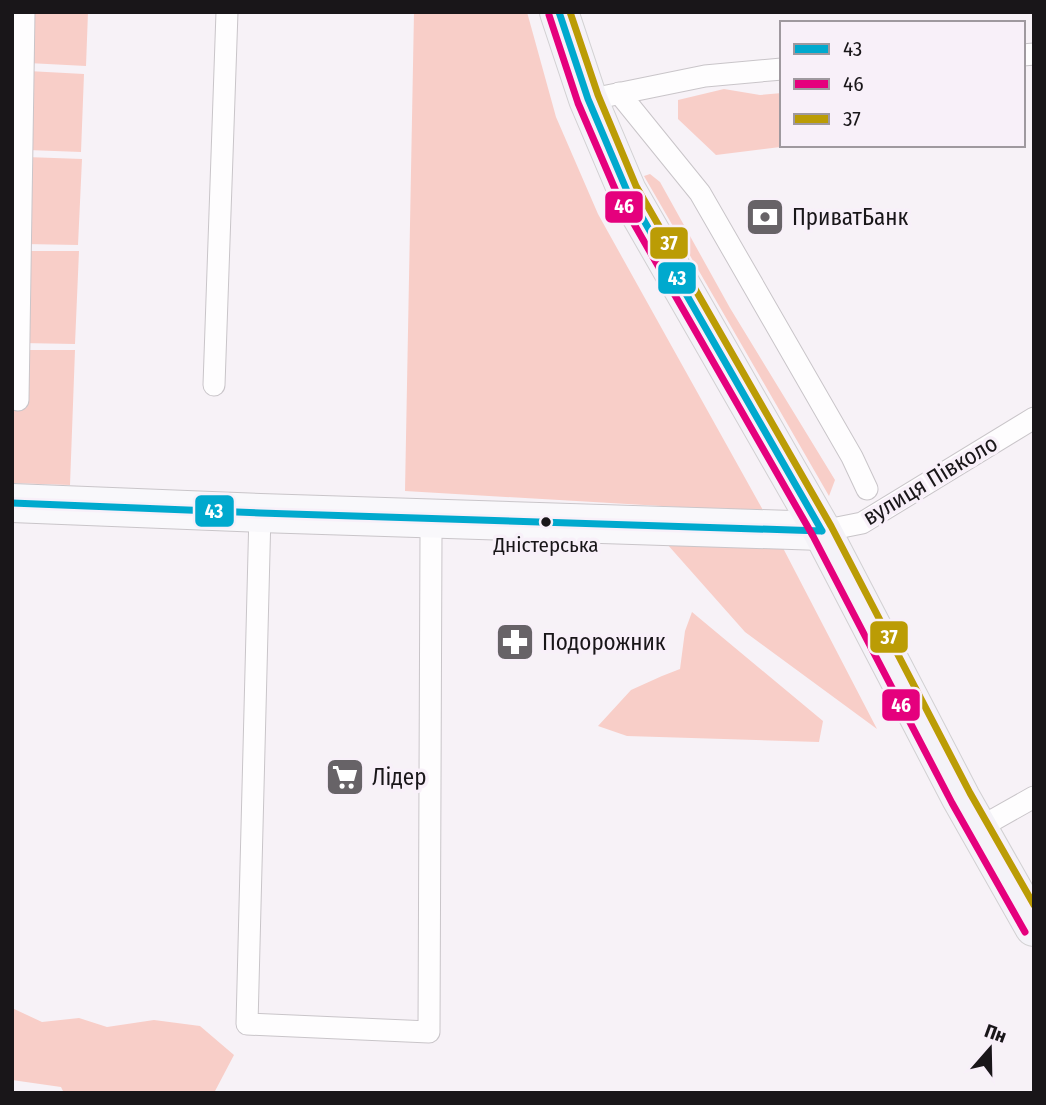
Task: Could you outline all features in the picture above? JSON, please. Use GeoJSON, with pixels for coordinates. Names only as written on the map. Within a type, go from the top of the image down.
{"type":"FeatureCollection","features":[{"type":"Feature","properties":{"kind":"main road"},"geometry":{"type":"LineString","coordinates":[[559,12],[603,96],[627,191],[822,531],[961,798],[1034,927]]}},
{"type":"Feature","properties":{"kind":"street"},"geometry":{"type":"LineString","coordinates":[[12,503],[822,531]]}},
{"type":"Feature","properties":{"kind":"lane"},"geometry":{"type":"LineString","coordinates":[[18,400],[24,12]]}},
{"type":"Feature","properties":{"kind":"lane"},"geometry":{"type":"LineString","coordinates":[[214,385],[227,12]]}},
{"type":"Feature","properties":{"kind":"lane"},"geometry":{"type":"LineString","coordinates":[[603,96],[705,76],[780,69]]}},
{"type":"Feature","properties":{"kind":"lane"},"geometry":{"type":"LineString","coordinates":[[603,96],[700,192],[852,457],[867,489]]}},
{"type":"Feature","properties":{"kind":"lane","name":"вулиця Півколо"},"geometry":{"type":"LineString","coordinates":[[822,531],[862,523],[1034,418]]}},
{"type":"Feature","properties":{"kind":"lane"},"geometry":{"type":"LineString","coordinates":[[260,513],[247,1024],[429,1032],[429,518]]}},
{"type":"Feature","properties":{"kind":"lane"},"geometry":{"type":"LineString","coordinates":[[979,828],[1034,797]]}},
{"type":"Feature","properties":{"kind":"shaded area"},"geometry":{"type":"Polygon","coordinates":[[[28,12],[88,12],[86,66],[28,63],[28,12]]]}},
{"type":"Feature","properties":{"kind":"shaded area"},"geometry":{"type":"Polygon","coordinates":[[[414,12],[527,12],[556,117],[598,214],[764,512],[405,491],[414,12]]]}},
{"type":"Feature","properties":{"kind":"shaded area"},"geometry":{"type":"Polygon","coordinates":[[[28,71],[84,74],[81,152],[28,150],[28,71]]]}},
{"type":"Feature","properties":{"kind":"shaded area"},"geometry":{"type":"Polygon","coordinates":[[[724,89],[760,95],[780,93],[781,147],[716,155],[678,119],[678,100],[724,89]]]}},
{"type":"Feature","properties":{"kind":"shaded area"},"geometry":{"type":"Polygon","coordinates":[[[26,157],[82,159],[78,245],[25,244],[26,157]]]}},
{"type":"Feature","properties":{"kind":"shaded area"},"geometry":{"type":"Polygon","coordinates":[[[650,174],[660,182],[730,308],[835,480],[829,496],[644,176],[650,174]]]}},
{"type":"Feature","properties":{"kind":"shaded area"},"geometry":{"type":"Polygon","coordinates":[[[24,251],[79,251],[75,344],[22,343],[24,251]]]}},
{"type":"Feature","properties":{"kind":"shaded area"},"geometry":{"type":"Polygon","coordinates":[[[12,350],[75,350],[70,485],[12,483],[12,350]]]}},
{"type":"Feature","properties":{"kind":"shaded area"},"geometry":{"type":"Polygon","coordinates":[[[667,544],[783,548],[877,729],[745,632],[667,544]]]}},
{"type":"Feature","properties":{"kind":"shaded area"},"geometry":{"type":"Polygon","coordinates":[[[692,612],[823,721],[819,742],[627,736],[598,726],[631,690],[680,669],[685,631],[692,612]]]}},
{"type":"Feature","properties":{"kind":"shaded area"},"geometry":{"type":"Polygon","coordinates":[[[12,1008],[42,1022],[79,1018],[107,1027],[154,1020],[200,1026],[234,1055],[214,1093],[64,1093],[61,1087],[12,1080],[12,1008]]]}},
{"type":"Feature","properties":{"kind":"transit line","name":"43"},"geometry":{"type":"LineString","coordinates":[[559,12],[588,99],[627,191],[822,531]]}},
{"type":"Feature","properties":{"kind":"transit line","name":"37"},"geometry":{"type":"LineString","coordinates":[[570,12],[598,95],[636,186],[831,526],[970,793],[1034,905]]}},
{"type":"Feature","properties":{"kind":"transit line","name":"46"},"geometry":{"type":"LineString","coordinates":[[549,15],[578,103],[618,196],[813,536],[952,803],[1025,932]]}},
{"type":"Feature","properties":{"kind":"transit line","name":"43"},"geometry":{"type":"LineString","coordinates":[[12,503],[822,531]]}},
{"type":"Feature","properties":{"kind":"place","name":"ПриватБанк"},"geometry":{"type":"Point","coordinates":[765,217]}},
{"type":"Feature","properties":{"kind":"place","name":"Дністерська"},"geometry":{"type":"Point","coordinates":[546,522]}},
{"type":"Feature","properties":{"kind":"place","name":"Подорожник"},"geometry":{"type":"Point","coordinates":[515,642]}},
{"type":"Feature","properties":{"kind":"place","name":"Лідер"},"geometry":{"type":"Point","coordinates":[345,777]}}]}
